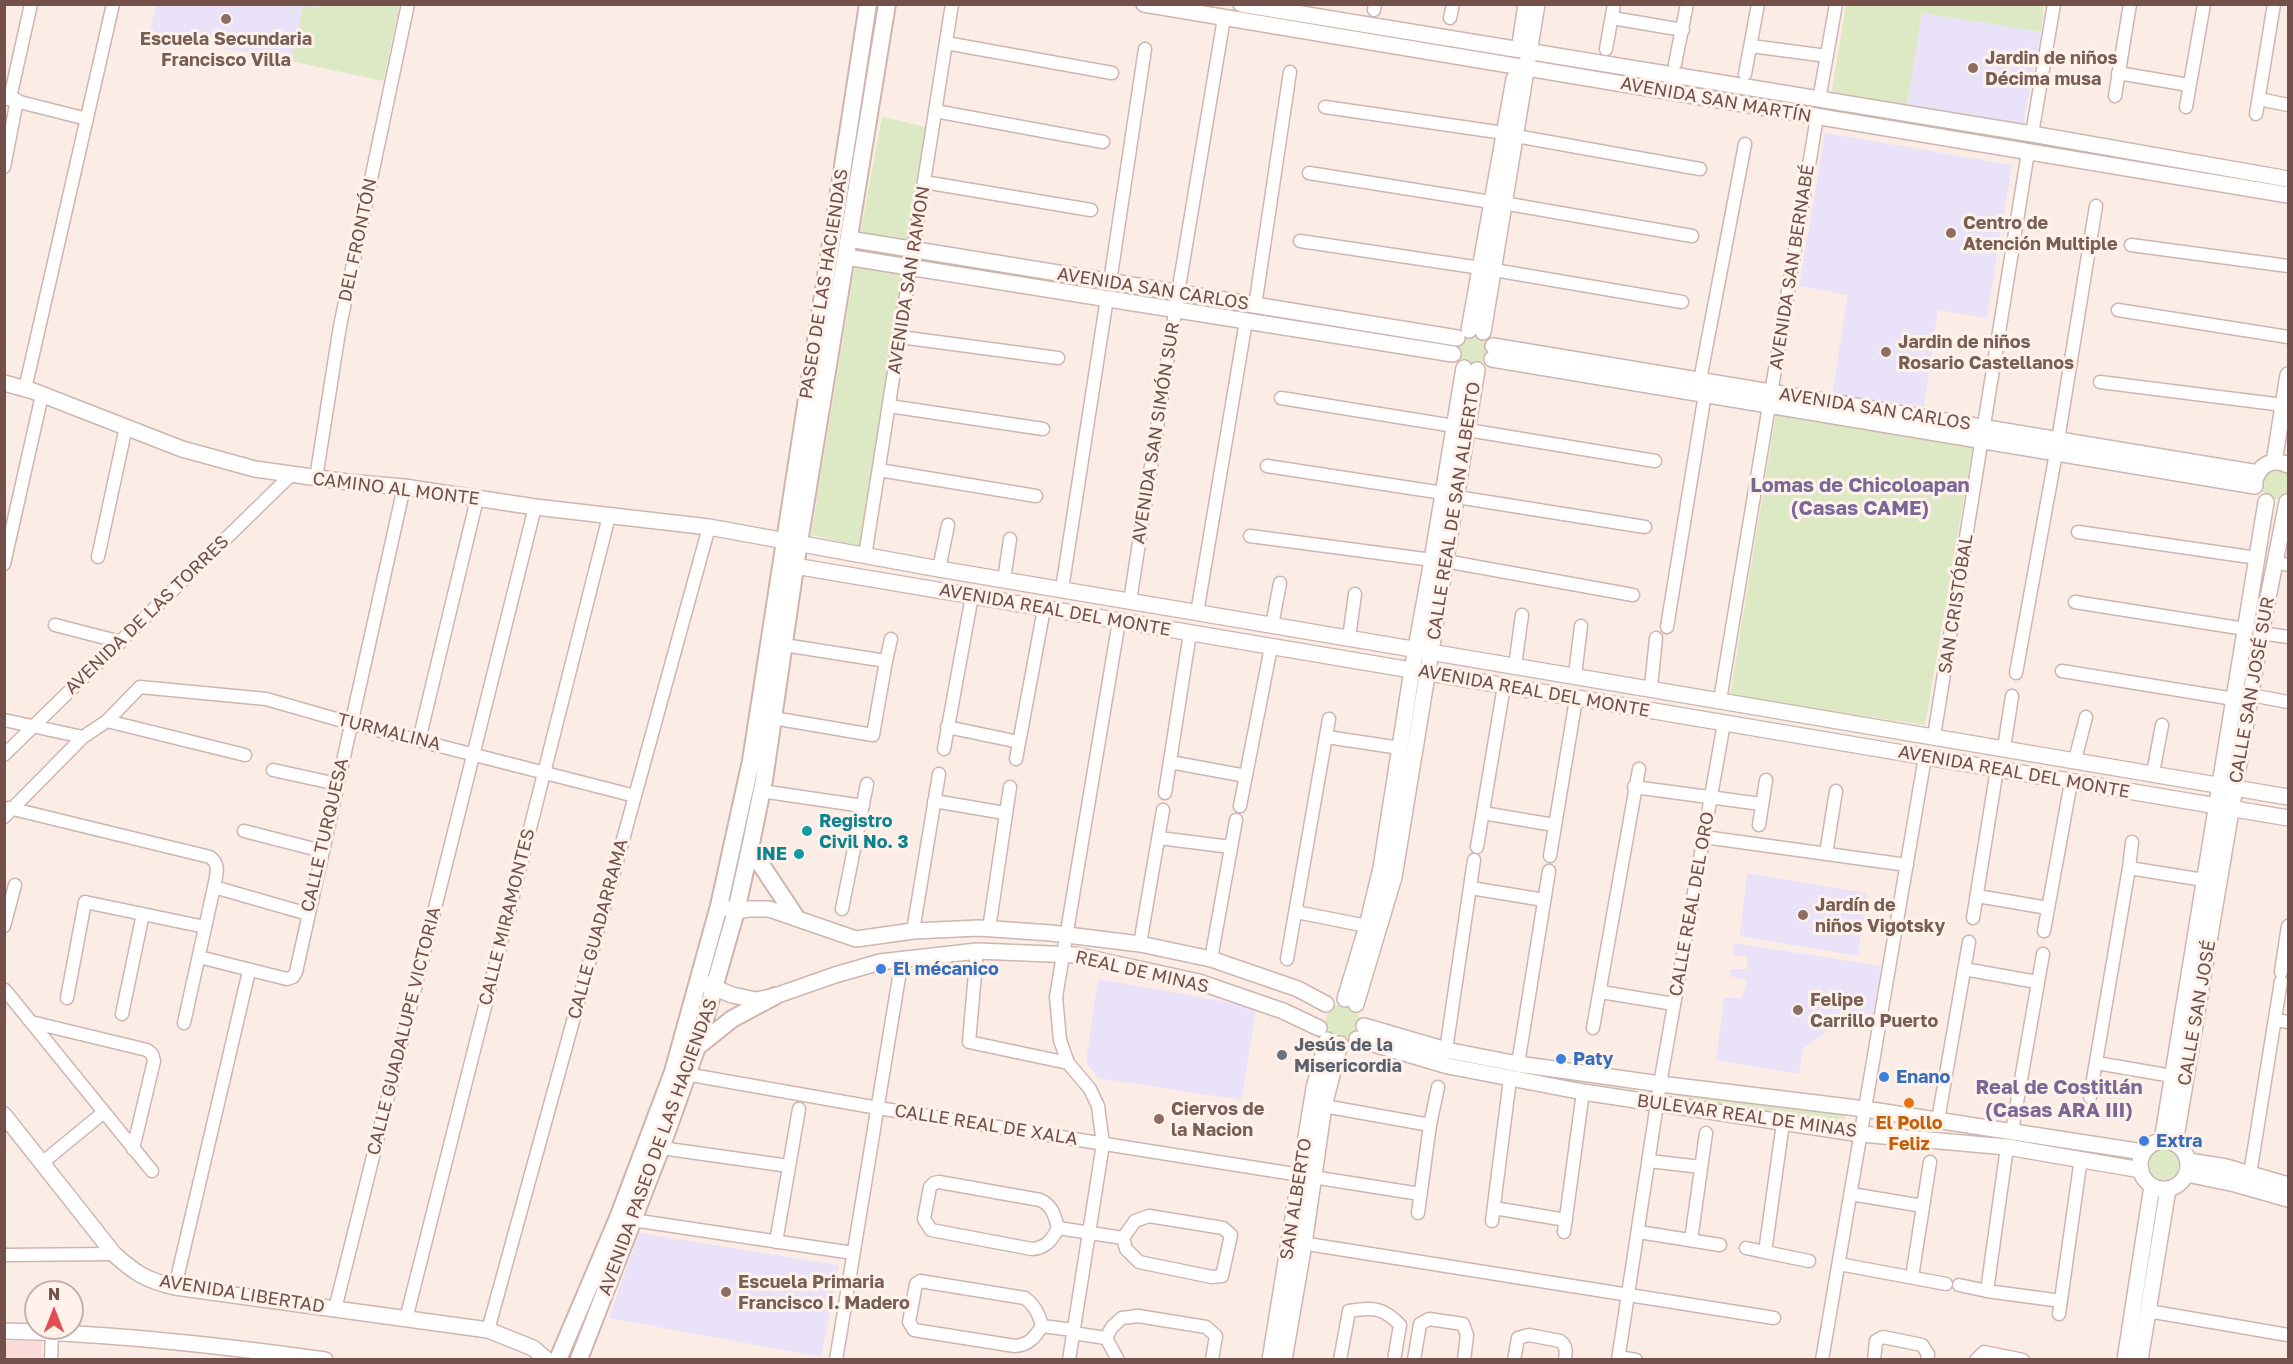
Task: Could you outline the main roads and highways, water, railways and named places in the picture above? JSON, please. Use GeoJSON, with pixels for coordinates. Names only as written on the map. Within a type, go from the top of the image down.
{"type":"FeatureCollection","features":[{"type":"Feature","properties":{"kind":"main road","name":"PASEO DE LAS HACIENDAS"},"geometry":{"type":"LineString","coordinates":[[792,542],[868,4]]}},
{"type":"Feature","properties":{"kind":"main road","name":"PASEO DE LAS HACIENDAS"},"geometry":{"type":"LineString","coordinates":[[792,542],[846,257],[887,4]]}},
{"type":"Feature","properties":{"kind":"main road","name":"AVENIDA PASEO DE LAS HACIENDAS"},"geometry":{"type":"LineString","coordinates":[[553,1359],[661,1148],[751,761],[792,542]]}},
{"type":"Feature","properties":{"kind":"main road","name":"AVENIDA PASEO DE LAS HACIENDAS"},"geometry":{"type":"LineString","coordinates":[[580,1359],[626,1219],[680,1073],[697,1047],[736,911],[761,791],[784,645],[788,565]]}},
{"type":"Feature","properties":{"kind":"main road"},"geometry":{"type":"LineString","coordinates":[[750,848],[795,916]]}},
{"type":"Feature","properties":{"kind":"main road"},"geometry":{"type":"LineString","coordinates":[[697,1047],[732,1019],[775,996]]}},
{"type":"Feature","properties":{"kind":"main road"},"geometry":{"type":"LineString","coordinates":[[553,1359],[573,1356],[580,1359]]}},
{"type":"Feature","properties":{"kind":"place","name":"Escuela Secundaria Francisco Villa"},"geometry":{"type":"Point","coordinates":[226,19]}},
{"type":"Feature","properties":{"kind":"place","name":"Jardin de niños Décima musa"},"geometry":{"type":"Point","coordinates":[1973,68]}},
{"type":"Feature","properties":{"kind":"place","name":"Centro de Atención Multiple"},"geometry":{"type":"Point","coordinates":[1951,233]}},
{"type":"Feature","properties":{"kind":"place","name":"Jardin de niños Rosario Castellanos"},"geometry":{"type":"Point","coordinates":[1886,352]}},
{"type":"Feature","properties":{"kind":"place","name":"Registro Civil No. 3"},"geometry":{"type":"Point","coordinates":[807,831]}},
{"type":"Feature","properties":{"kind":"place","name":"INE"},"geometry":{"type":"Point","coordinates":[799,854]}},
{"type":"Feature","properties":{"kind":"place","name":"Jardín de niños Vigotsky"},"geometry":{"type":"Point","coordinates":[1803,915]}},
{"type":"Feature","properties":{"kind":"place","name":"El mécanico"},"geometry":{"type":"Point","coordinates":[881,969]}},
{"type":"Feature","properties":{"kind":"place","name":"Felipe Carrillo Puerto"},"geometry":{"type":"Point","coordinates":[1798,1010]}},
{"type":"Feature","properties":{"kind":"place","name":"Jesús de la Misericordia"},"geometry":{"type":"Point","coordinates":[1282,1055]}},
{"type":"Feature","properties":{"kind":"place","name":"Paty"},"geometry":{"type":"Point","coordinates":[1561,1059]}},
{"type":"Feature","properties":{"kind":"place","name":"Enano"},"geometry":{"type":"Point","coordinates":[1884,1077]}},
{"type":"Feature","properties":{"kind":"place","name":"El Pollo Feliz"},"geometry":{"type":"Point","coordinates":[1909,1103]}},
{"type":"Feature","properties":{"kind":"place","name":"Ciervos de la Nacion"},"geometry":{"type":"Point","coordinates":[1159,1119]}},
{"type":"Feature","properties":{"kind":"place","name":"Extra"},"geometry":{"type":"Point","coordinates":[2144,1141]}},
{"type":"Feature","properties":{"kind":"place","name":"Escuela Primaria Francisco I. Madero"},"geometry":{"type":"Point","coordinates":[726,1292]}},
{"type":"Feature","properties":{"kind":"district","name":"Lomas de Chicoloapan (Casas CAME)"},"geometry":{"type":"Point","coordinates":[1860,498]}},
{"type":"Feature","properties":{"kind":"district","name":"Real de Costitlán (Casas ARA III)"},"geometry":{"type":"Point","coordinates":[2059,1100]}}]}
